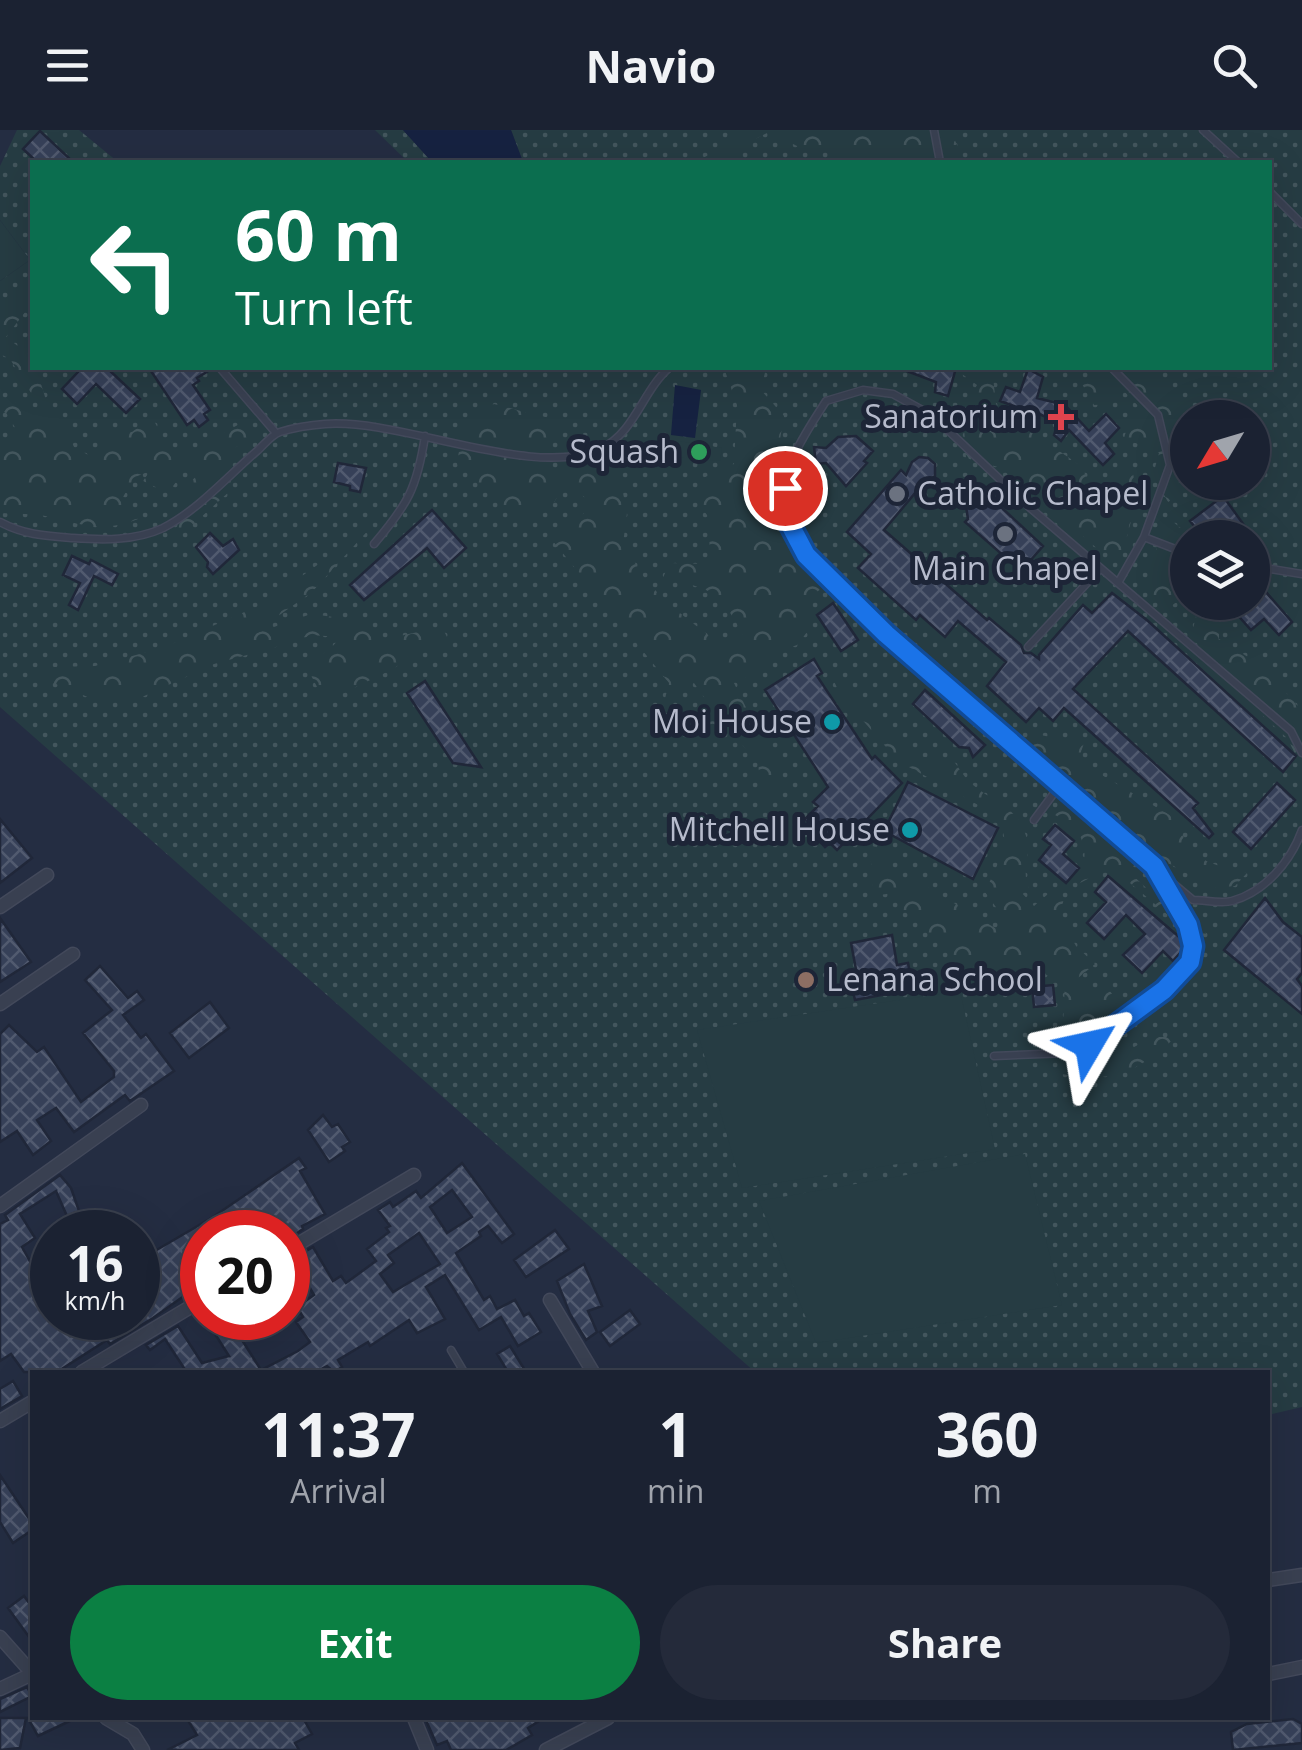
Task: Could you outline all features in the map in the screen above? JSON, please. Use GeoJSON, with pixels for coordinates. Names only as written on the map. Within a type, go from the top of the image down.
{"type":"FeatureCollection","features":[{"type":"Feature","properties":{"kind":"street"},"geometry":{"type":"LineString","coordinates":[[0,907],[47,875]]}},
{"type":"Feature","properties":{"kind":"street"},"geometry":{"type":"LineString","coordinates":[[0,1004],[73,954]]}},
{"type":"Feature","properties":{"kind":"street"},"geometry":{"type":"LineString","coordinates":[[0,1206],[142,1105]]}},
{"type":"Feature","properties":{"kind":"street"},"geometry":{"type":"LineString","coordinates":[[310,1237],[414,1174]]}},
{"type":"Feature","properties":{"kind":"street"},"geometry":{"type":"LineString","coordinates":[[550,1300],[592,1370]]}},
{"type":"Feature","properties":{"kind":"street"},"geometry":{"type":"LineString","coordinates":[[85,1370],[180,1313]]}},
{"type":"Feature","properties":{"kind":"street"},"geometry":{"type":"LineString","coordinates":[[0,1421],[30,1403]]}},
{"type":"Feature","properties":{"kind":"street"},"geometry":{"type":"LineString","coordinates":[[1270,1580],[1302,1575]]}},
{"type":"Feature","properties":{"kind":"street"},"geometry":{"type":"LineString","coordinates":[[0,1637],[30,1671]]}},
{"type":"Feature","properties":{"kind":"street"},"geometry":{"type":"LineString","coordinates":[[1270,1674],[1302,1667]]}},
{"type":"Feature","properties":{"kind":"street"},"geometry":{"type":"LineString","coordinates":[[0,1689],[30,1674]]}},
{"type":"Feature","properties":{"kind":"street"},"geometry":{"type":"LineString","coordinates":[[109,1720],[133,1734],[143,1750]]}},
{"type":"Feature","properties":{"kind":"street"},"geometry":{"type":"LineString","coordinates":[[415,1720],[427,1750]]}},
{"type":"Feature","properties":{"kind":"street"},"geometry":{"type":"LineString","coordinates":[[546,1750],[604,1720]]}},
{"type":"Feature","properties":{"kind":"lane"},"geometry":{"type":"LineString","coordinates":[[934,130],[940,160]]}},
{"type":"Feature","properties":{"kind":"lane"},"geometry":{"type":"LineString","coordinates":[[1203,130],[1236,160]]}},
{"type":"Feature","properties":{"kind":"lane"},"geometry":{"type":"LineString","coordinates":[[1272,194],[1302,224]]}},
{"type":"Feature","properties":{"kind":"lane"},"geometry":{"type":"LineString","coordinates":[[222,370],[276,433]]}},
{"type":"Feature","properties":{"kind":"lane"},"geometry":{"type":"LineString","coordinates":[[0,522],[27,534],[103,540],[150,532],[186,512],[276,433],[326,424],[389,428],[527,456],[562,457],[601,448],[624,431],[666,370]]}},
{"type":"Feature","properties":{"kind":"lane"},"geometry":{"type":"LineString","coordinates":[[1114,370],[1158,415],[1170,465],[1144,537],[1118,583]]}},
{"type":"Feature","properties":{"kind":"lane"},"geometry":{"type":"LineString","coordinates":[[1302,753],[1291,731],[1028,506],[933,416],[894,394],[864,390],[826,401],[792,454],[785,488],[787,519],[806,555],[886,634],[1193,900],[1230,902],[1265,885],[1302,834]]}},
{"type":"Feature","properties":{"kind":"lane"},"geometry":{"type":"LineString","coordinates":[[374,544],[399,514],[419,476],[426,436]]}},
{"type":"Feature","properties":{"kind":"lane"},"geometry":{"type":"LineString","coordinates":[[1144,537],[1170,547]]}},
{"type":"Feature","properties":{"kind":"lane"},"geometry":{"type":"LineString","coordinates":[[1028,647],[1100,569]]}},
{"type":"Feature","properties":{"kind":"lane"},"geometry":{"type":"LineString","coordinates":[[1270,569],[1302,574]]}},
{"type":"Feature","properties":{"kind":"lane"},"geometry":{"type":"LineString","coordinates":[[1034,820],[1060,786]]}},
{"type":"Feature","properties":{"kind":"lane"},"geometry":{"type":"LineString","coordinates":[[994,1056],[1068,1054],[1089,1045],[1164,990],[1190,962],[1193,946],[1188,925],[1154,866]]}},
{"type":"Feature","properties":{"kind":"lane"},"geometry":{"type":"LineString","coordinates":[[451,1350],[463,1370]]}},
{"type":"Feature","properties":{"kind":"green space","name":"Lenana School"},"geometry":{"type":"Polygon","coordinates":[[[17,130],[79,130],[116,160],[30,160],[30,260],[0,220],[0,166],[17,130]]]}},
{"type":"Feature","properties":{"kind":"green space"},"geometry":{"type":"Polygon","coordinates":[[[375,130],[403,130],[430,160],[406,160],[375,130]]]}},
{"type":"Feature","properties":{"kind":"green space","name":"Lenana School"},"geometry":{"type":"Polygon","coordinates":[[[511,130],[1302,130],[1302,1407],[1270,1415],[1270,1370],[753,1370],[0,707],[0,281],[30,260],[30,370],[1272,370],[1272,160],[522,160],[511,130]]]}},
{"type":"Feature","properties":{"kind":"green space"},"geometry":{"type":"Polygon","coordinates":[[[730,130],[950,130],[964,160],[833,160],[824,146],[809,152],[769,132],[747,143],[734,160],[698,160],[722,149],[730,130]]]}},
{"type":"Feature","properties":{"kind":"green space"},"geometry":{"type":"Polygon","coordinates":[[[0,220],[30,260],[0,281],[0,220]]]}},
{"type":"Feature","properties":{"kind":"green space"},"geometry":{"type":"Polygon","coordinates":[[[30,282],[30,306],[6,337],[30,355],[30,370],[37,370],[51,416],[65,428],[74,447],[99,461],[99,436],[103,430],[132,432],[152,417],[168,447],[188,452],[247,420],[253,433],[233,450],[230,491],[178,538],[180,491],[199,474],[184,471],[168,493],[143,481],[150,471],[135,477],[123,497],[138,519],[114,526],[0,513],[0,454],[20,436],[0,409],[0,398],[41,409],[10,359],[0,354],[0,305],[30,282]]]}},
{"type":"Feature","properties":{"kind":"green space"},"geometry":{"type":"Polygon","coordinates":[[[725,370],[766,370],[761,390],[784,416],[773,480],[805,501],[824,528],[777,535],[824,587],[809,597],[811,627],[797,645],[777,652],[764,669],[733,681],[759,734],[783,767],[777,791],[762,809],[758,761],[724,726],[719,732],[690,743],[711,707],[689,676],[660,718],[669,683],[552,540],[584,513],[588,500],[567,483],[548,511],[521,521],[457,464],[463,424],[494,404],[567,419],[547,444],[549,471],[589,463],[620,478],[627,513],[623,544],[645,579],[667,603],[726,649],[743,634],[727,608],[712,593],[663,578],[669,563],[709,564],[710,519],[695,499],[701,479],[734,464],[737,405],[725,370]]]}},
{"type":"Feature","properties":{"kind":"green space"},"geometry":{"type":"Polygon","coordinates":[[[961,370],[992,370],[996,404],[1010,423],[1036,435],[1078,464],[1100,495],[1118,478],[1123,459],[1131,460],[1137,499],[1123,551],[1100,551],[1005,469],[966,458],[963,411],[977,385],[961,370]]]}},
{"type":"Feature","properties":{"kind":"green space"},"geometry":{"type":"Polygon","coordinates":[[[1082,370],[1155,370],[1165,383],[1176,400],[1170,400],[1171,500],[1168,502],[1153,475],[1159,453],[1124,438],[1131,415],[1140,408],[1123,390],[1114,390],[1113,404],[1094,405],[1082,384],[1092,373],[1082,370]]]}},
{"type":"Feature","properties":{"kind":"green space","name":"Squash"},"geometry":{"type":"Polygon","coordinates":[[[679,441],[722,448],[720,461],[677,457],[679,441]]]}},
{"type":"Feature","properties":{"kind":"green space"},"geometry":{"type":"Polygon","coordinates":[[[1167,517],[1171,520],[1170,607],[1166,610],[1148,594],[1151,565],[1167,517]]]}},
{"type":"Feature","properties":{"kind":"green space"},"geometry":{"type":"Polygon","coordinates":[[[373,525],[312,592],[251,635],[311,614],[356,620],[382,646],[404,635],[442,627],[454,651],[416,649],[395,668],[325,702],[305,664],[341,637],[310,635],[214,664],[142,697],[95,700],[17,668],[95,666],[162,648],[263,604],[373,525]]]}},
{"type":"Feature","properties":{"kind":"green space"},"geometry":{"type":"Polygon","coordinates":[[[1195,620],[1219,620],[1219,639],[1264,667],[1302,711],[1302,770],[1288,739],[1227,683],[1222,663],[1202,645],[1193,629],[1195,620]]]}},
{"type":"Feature","properties":{"kind":"green space"},"geometry":{"type":"Polygon","coordinates":[[[823,658],[923,757],[953,760],[970,783],[1016,816],[1028,847],[1029,888],[1020,891],[1034,906],[1048,894],[1064,899],[1059,916],[1076,946],[1095,964],[1078,978],[1079,993],[1107,987],[1120,1005],[1106,1018],[1106,1046],[1097,1062],[1152,1037],[1176,1037],[1124,1072],[1096,1077],[1061,1074],[1065,981],[1044,974],[1016,981],[959,962],[900,907],[893,893],[873,896],[870,846],[891,849],[886,864],[891,879],[914,879],[995,928],[1006,921],[985,892],[1006,846],[1000,817],[898,761],[840,694],[823,658]]]}},
{"type":"Feature","properties":{"kind":"green space"},"geometry":{"type":"Polygon","coordinates":[[[1029,733],[1084,743],[1078,761],[1178,820],[1187,844],[1202,858],[1247,873],[1235,886],[1213,888],[1170,864],[1136,861],[1130,873],[1154,895],[1191,910],[1206,934],[1181,926],[1111,867],[1078,884],[1084,861],[1082,841],[1071,825],[1050,813],[1092,799],[1056,767],[1019,760],[1029,733]]]}},
{"type":"Feature","properties":{"kind":"green space"},"geometry":{"type":"Polygon","coordinates":[[[960,991],[995,1149],[742,1188],[697,1030],[960,991]]]}},
{"type":"Feature","properties":{"kind":"green space"},"geometry":{"type":"Polygon","coordinates":[[[1025,1154],[1062,1305],[816,1343],[759,1201],[1025,1154]]]}},
{"type":"Feature","properties":{"kind":"water"},"geometry":{"type":"Polygon","coordinates":[[[403,130],[511,130],[522,160],[430,160],[403,130]]]}},
{"type":"Feature","properties":{"kind":"water"},"geometry":{"type":"Polygon","coordinates":[[[675,385],[701,390],[695,438],[671,435],[675,385]]]}},
{"type":"Feature","properties":{"kind":"building"},"geometry":{"type":"Polygon","coordinates":[[[40,131],[71,160],[35,160],[23,149],[40,131]]]}},
{"type":"Feature","properties":{"kind":"building"},"geometry":{"type":"Polygon","coordinates":[[[80,370],[109,370],[140,399],[126,413],[96,384],[77,404],[62,389],[80,370]]]}},
{"type":"Feature","properties":{"kind":"building"},"geometry":{"type":"Polygon","coordinates":[[[150,370],[210,370],[193,385],[210,410],[204,414],[208,420],[199,427],[194,420],[187,425],[150,370]]]}},
{"type":"Feature","properties":{"kind":"building"},"geometry":{"type":"Polygon","coordinates":[[[904,370],[955,370],[948,396],[935,392],[936,382],[904,370]]]}},
{"type":"Feature","properties":{"kind":"building","name":"Sanatorium"},"geometry":{"type":"Polygon","coordinates":[[[1030,370],[1043,377],[1037,398],[1065,405],[1089,431],[1106,414],[1119,428],[1105,443],[1114,454],[1103,465],[1069,430],[1061,441],[1054,435],[1058,422],[1032,411],[1029,420],[1011,415],[1014,406],[1000,401],[1006,387],[1020,392],[1030,370]]]}},
{"type":"Feature","properties":{"kind":"building"},"geometry":{"type":"Polygon","coordinates":[[[856,436],[873,451],[846,486],[826,463],[816,464],[814,447],[826,448],[838,437],[856,436]]]}},
{"type":"Feature","properties":{"kind":"building"},"geometry":{"type":"Polygon","coordinates":[[[919,457],[935,464],[935,476],[921,486],[884,530],[1021,645],[1024,653],[1039,659],[1083,605],[1092,613],[1112,593],[1296,756],[1283,772],[1128,631],[1073,689],[1198,803],[1193,808],[1213,834],[1209,838],[1064,708],[1053,721],[1039,708],[1026,722],[987,686],[1006,662],[958,621],[945,637],[920,615],[916,620],[858,568],[871,554],[847,532],[901,470],[906,475],[919,457]]]}},
{"type":"Feature","properties":{"kind":"building"},"geometry":{"type":"Polygon","coordinates":[[[338,463],[366,468],[360,492],[334,482],[338,463]]]}},
{"type":"Feature","properties":{"kind":"building","name":"Main Chapel"},"geometry":{"type":"Polygon","coordinates":[[[989,496],[1043,546],[1021,571],[965,522],[966,506],[977,499],[983,503],[989,496]]]}},
{"type":"Feature","properties":{"kind":"building"},"geometry":{"type":"Polygon","coordinates":[[[1218,500],[1226,500],[1240,520],[1191,520],[1218,500]]]}},
{"type":"Feature","properties":{"kind":"building"},"geometry":{"type":"Polygon","coordinates":[[[432,510],[466,548],[444,568],[427,548],[364,600],[350,585],[432,510]]]}},
{"type":"Feature","properties":{"kind":"building"},"geometry":{"type":"Polygon","coordinates":[[[210,533],[223,546],[233,539],[239,550],[213,574],[196,547],[210,533]]]}},
{"type":"Feature","properties":{"kind":"building"},"geometry":{"type":"Polygon","coordinates":[[[72,556],[89,564],[91,560],[118,574],[112,585],[94,576],[78,610],[69,605],[80,583],[63,575],[72,556]]]}},
{"type":"Feature","properties":{"kind":"building"},"geometry":{"type":"Polygon","coordinates":[[[1270,597],[1292,622],[1279,635],[1265,620],[1270,620],[1270,597]]]}},
{"type":"Feature","properties":{"kind":"building"},"geometry":{"type":"Polygon","coordinates":[[[833,603],[858,640],[841,651],[817,615],[833,603]]]}},
{"type":"Feature","properties":{"kind":"building"},"geometry":{"type":"Polygon","coordinates":[[[1242,620],[1263,620],[1251,630],[1242,620]]]}},
{"type":"Feature","properties":{"kind":"building"},"geometry":{"type":"Polygon","coordinates":[[[814,659],[822,673],[817,676],[872,759],[875,756],[902,783],[837,850],[830,843],[825,847],[805,819],[818,806],[813,802],[828,787],[765,690],[814,659]]]}},
{"type":"Feature","properties":{"kind":"building"},"geometry":{"type":"Polygon","coordinates":[[[425,681],[481,767],[453,763],[407,693],[425,681]]]}},
{"type":"Feature","properties":{"kind":"building"},"geometry":{"type":"Polygon","coordinates":[[[925,690],[985,745],[973,757],[969,748],[959,747],[913,704],[925,690]]]}},
{"type":"Feature","properties":{"kind":"building","name":"Mitchell House"},"geometry":{"type":"Polygon","coordinates":[[[908,782],[998,828],[973,879],[884,831],[908,782]]]}},
{"type":"Feature","properties":{"kind":"building"},"geometry":{"type":"Polygon","coordinates":[[[1277,783],[1295,800],[1251,849],[1233,832],[1277,783]]]}},
{"type":"Feature","properties":{"kind":"building"},"geometry":{"type":"Polygon","coordinates":[[[0,819],[32,858],[0,883],[0,819]]]}},
{"type":"Feature","properties":{"kind":"building"},"geometry":{"type":"Polygon","coordinates":[[[1055,825],[1074,841],[1063,854],[1079,868],[1066,883],[1039,860],[1051,845],[1043,839],[1055,825]]]}},
{"type":"Feature","properties":{"kind":"building"},"geometry":{"type":"Polygon","coordinates":[[[1108,876],[1185,942],[1173,961],[1163,951],[1142,973],[1123,955],[1145,934],[1126,915],[1104,939],[1087,923],[1106,902],[1095,892],[1108,876]]]}},
{"type":"Feature","properties":{"kind":"building"},"geometry":{"type":"Polygon","coordinates":[[[1265,898],[1283,922],[1302,937],[1302,973],[1297,979],[1302,986],[1302,1014],[1224,950],[1265,898]]]}},
{"type":"Feature","properties":{"kind":"building"},"geometry":{"type":"Polygon","coordinates":[[[0,918],[31,962],[0,982],[0,918]]]}},
{"type":"Feature","properties":{"kind":"building"},"geometry":{"type":"Polygon","coordinates":[[[892,935],[897,965],[908,963],[913,989],[855,1000],[851,982],[858,980],[851,943],[892,935]]]}},
{"type":"Feature","properties":{"kind":"building"},"geometry":{"type":"Polygon","coordinates":[[[100,966],[128,998],[137,991],[144,1000],[123,1015],[141,1038],[146,1034],[174,1071],[130,1101],[125,1095],[74,1132],[56,1108],[37,1120],[51,1141],[33,1155],[17,1131],[0,1142],[0,1034],[9,1025],[37,1052],[44,1047],[81,1102],[114,1077],[114,1071],[83,1033],[112,1010],[85,980],[100,966]]]}},
{"type":"Feature","properties":{"kind":"building"},"geometry":{"type":"Polygon","coordinates":[[[1053,985],[1055,1005],[1034,1007],[1032,987],[1053,985]]]}},
{"type":"Feature","properties":{"kind":"building"},"geometry":{"type":"Polygon","coordinates":[[[210,1002],[229,1028],[189,1058],[170,1033],[210,1002]]]}},
{"type":"Feature","properties":{"kind":"building"},"geometry":{"type":"Polygon","coordinates":[[[323,1115],[332,1127],[338,1124],[350,1142],[342,1147],[345,1151],[329,1162],[308,1130],[323,1115]]]}},
{"type":"Feature","properties":{"kind":"building"},"geometry":{"type":"Polygon","coordinates":[[[299,1158],[306,1168],[300,1171],[325,1214],[310,1222],[310,1210],[223,1210],[299,1158]]]}},
{"type":"Feature","properties":{"kind":"building"},"geometry":{"type":"Polygon","coordinates":[[[462,1163],[514,1234],[502,1243],[488,1226],[479,1232],[481,1236],[456,1253],[484,1300],[490,1296],[497,1309],[515,1300],[524,1316],[529,1313],[541,1332],[518,1346],[501,1317],[479,1330],[445,1275],[426,1287],[445,1319],[417,1333],[409,1320],[370,1346],[368,1342],[338,1360],[342,1367],[337,1370],[327,1366],[320,1370],[261,1370],[310,1342],[310,1298],[314,1295],[310,1288],[310,1249],[313,1247],[333,1281],[341,1276],[346,1283],[376,1261],[367,1249],[389,1232],[386,1228],[390,1226],[378,1210],[390,1202],[393,1207],[416,1191],[421,1198],[462,1163]],[[452,1190],[430,1207],[447,1233],[472,1217],[452,1190]],[[419,1233],[388,1255],[394,1263],[380,1274],[393,1292],[440,1264],[419,1233]]]}},
{"type":"Feature","properties":{"kind":"building"},"geometry":{"type":"Polygon","coordinates":[[[60,1175],[71,1188],[79,1210],[64,1210],[56,1191],[20,1214],[30,1230],[30,1241],[22,1247],[30,1261],[30,1340],[107,1340],[60,1370],[24,1372],[11,1354],[0,1361],[0,1224],[8,1220],[5,1215],[60,1175]]]}},
{"type":"Feature","properties":{"kind":"building"},"geometry":{"type":"Polygon","coordinates":[[[555,1230],[569,1249],[526,1277],[514,1260],[555,1230]]]}},
{"type":"Feature","properties":{"kind":"building"},"geometry":{"type":"Polygon","coordinates":[[[180,1236],[180,1299],[160,1313],[160,1248],[180,1236]]]}},
{"type":"Feature","properties":{"kind":"building"},"geometry":{"type":"Polygon","coordinates":[[[584,1264],[602,1306],[588,1311],[597,1332],[586,1340],[557,1281],[584,1264]]]}},
{"type":"Feature","properties":{"kind":"building"},"geometry":{"type":"Polygon","coordinates":[[[630,1310],[640,1324],[610,1346],[600,1332],[630,1310]]]}},
{"type":"Feature","properties":{"kind":"building"},"geometry":{"type":"Polygon","coordinates":[[[178,1326],[180,1340],[187,1340],[202,1363],[229,1356],[219,1340],[242,1340],[261,1370],[182,1370],[165,1339],[150,1350],[146,1345],[178,1326]]]}},
{"type":"Feature","properties":{"kind":"building"},"geometry":{"type":"Polygon","coordinates":[[[510,1346],[525,1370],[507,1370],[497,1354],[510,1346]]]}},
{"type":"Feature","properties":{"kind":"building"},"geometry":{"type":"Polygon","coordinates":[[[13,1381],[22,1396],[0,1409],[0,1389],[13,1381]]]}},
{"type":"Feature","properties":{"kind":"building"},"geometry":{"type":"Polygon","coordinates":[[[0,1475],[30,1520],[30,1531],[13,1543],[0,1522],[0,1475]]]}},
{"type":"Feature","properties":{"kind":"building"},"geometry":{"type":"Polygon","coordinates":[[[24,1596],[30,1604],[30,1638],[8,1608],[24,1596]]]}},
{"type":"Feature","properties":{"kind":"building"},"geometry":{"type":"Polygon","coordinates":[[[27,1687],[30,1692],[30,1697],[0,1712],[0,1699],[27,1687]]]}},
{"type":"Feature","properties":{"kind":"building"},"geometry":{"type":"Polygon","coordinates":[[[0,1718],[26,1718],[20,1748],[0,1750],[0,1718]]]}},
{"type":"Feature","properties":{"kind":"building"},"geometry":{"type":"Polygon","coordinates":[[[28,1718],[72,1720],[38,1736],[28,1718]]]}},
{"type":"Feature","properties":{"kind":"building"},"geometry":{"type":"Polygon","coordinates":[[[1293,1719],[1302,1724],[1302,1743],[1233,1750],[1231,1732],[1247,1724],[1293,1719]]]}},
{"type":"Feature","properties":{"kind":"building"},"geometry":{"type":"Polygon","coordinates":[[[304,1720],[312,1734],[295,1743],[299,1750],[167,1750],[197,1735],[189,1722],[304,1720]]]}},
{"type":"Feature","properties":{"kind":"building"},"geometry":{"type":"Polygon","coordinates":[[[426,1720],[541,1720],[528,1728],[532,1735],[506,1750],[451,1750],[447,1741],[437,1745],[426,1720]]]}},
{"type":"Feature","properties":{"kind":"place","name":"Sanatorium"},"geometry":{"type":"Point","coordinates":[1061,417]}},
{"type":"Feature","properties":{"kind":"place","name":"Squash"},"geometry":{"type":"Point","coordinates":[699,452]}},
{"type":"Feature","properties":{"kind":"place","name":"Catholic Chapel"},"geometry":{"type":"Point","coordinates":[897,494]}},
{"type":"Feature","properties":{"kind":"place","name":"Main Chapel"},"geometry":{"type":"Point","coordinates":[1005,534]}},
{"type":"Feature","properties":{"kind":"place","name":"Moi House"},"geometry":{"type":"Point","coordinates":[832,722]}},
{"type":"Feature","properties":{"kind":"place","name":"Mitchell House"},"geometry":{"type":"Point","coordinates":[910,830]}},
{"type":"Feature","properties":{"kind":"place","name":"Lenana School"},"geometry":{"type":"Point","coordinates":[806,980]}},
{"type":"Feature","properties":{"kind":"route"},"geometry":{"type":"LineString","coordinates":[[785,488],[787,519],[806,555],[886,634],[1154,866],[1188,925],[1193,946],[1190,962],[1164,990],[1089,1045]]}}]}
